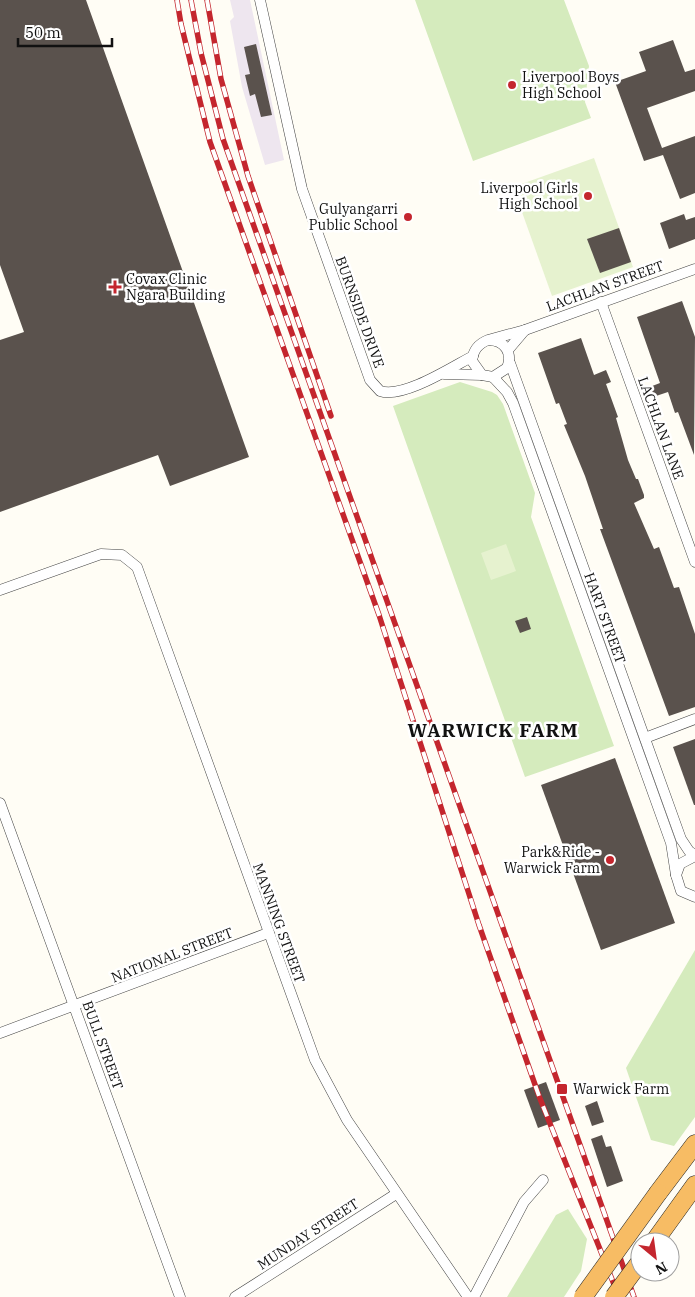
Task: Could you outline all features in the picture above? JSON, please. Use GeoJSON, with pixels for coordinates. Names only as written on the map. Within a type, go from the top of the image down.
{"type":"FeatureCollection","features":[{"type":"Feature","properties":{"kind":"highway"},"geometry":{"type":"LineString","coordinates":[[583,1297],[695,1144]]}},
{"type":"Feature","properties":{"kind":"highway"},"geometry":{"type":"LineString","coordinates":[[661,1232],[695,1185]]}},
{"type":"Feature","properties":{"kind":"highway"},"geometry":{"type":"LineString","coordinates":[[614,1297],[630,1275]]}},
{"type":"Feature","properties":{"kind":"street","name":"BURNSIDE DRIVE"},"geometry":{"type":"LineString","coordinates":[[260,0],[302,189],[374,387],[386,393],[443,374],[473,356]]}},
{"type":"Feature","properties":{"kind":"street","name":"LACHLAN STREET"},"geometry":{"type":"LineString","coordinates":[[524,330],[695,269]]}},
{"type":"Feature","properties":{"kind":"street","name":"LACHLAN LANE"},"geometry":{"type":"LineString","coordinates":[[601,302],[695,562]]}},
{"type":"Feature","properties":{"kind":"street"},"geometry":{"type":"LineString","coordinates":[[488,340],[500,342],[508,350],[510,363],[504,373],[493,377],[482,375],[474,367],[473,356],[478,345],[488,340],[524,330]]}},
{"type":"Feature","properties":{"kind":"street"},"geometry":{"type":"LineString","coordinates":[[508,350],[524,330]]}},
{"type":"Feature","properties":{"kind":"street","name":"HART STREET"},"geometry":{"type":"LineString","coordinates":[[510,363],[682,839],[689,851],[695,856]]}},
{"type":"Feature","properties":{"kind":"street","name":"BURNSIDE DRIVE"},"geometry":{"type":"LineString","coordinates":[[443,374],[482,375]]}},
{"type":"Feature","properties":{"kind":"street","name":"HART STREET"},"geometry":{"type":"LineString","coordinates":[[493,377],[513,403],[671,843],[676,875]]}},
{"type":"Feature","properties":{"kind":"street","name":"MANNING STREET"},"geometry":{"type":"LineString","coordinates":[[0,590],[101,554],[122,555],[131,560],[141,575],[303,1029],[331,1093],[346,1120],[468,1297]]}},
{"type":"Feature","properties":{"kind":"street"},"geometry":{"type":"LineString","coordinates":[[645,738],[695,719]]}},
{"type":"Feature","properties":{"kind":"street","name":"BULL STREET"},"geometry":{"type":"LineString","coordinates":[[0,803],[180,1297]]}},
{"type":"Feature","properties":{"kind":"street"},"geometry":{"type":"LineString","coordinates":[[695,856],[680,864],[676,875],[681,891],[695,897]]}},
{"type":"Feature","properties":{"kind":"street","name":"NATIONAL STREET"},"geometry":{"type":"LineString","coordinates":[[0,1033],[268,933]]}},
{"type":"Feature","properties":{"kind":"street"},"geometry":{"type":"LineString","coordinates":[[474,1297],[524,1202],[543,1180]]}},
{"type":"Feature","properties":{"kind":"street","name":"MUNDAY STREET"},"geometry":{"type":"LineString","coordinates":[[235,1297],[396,1194]]}},
{"type":"Feature","properties":{"kind":"shaded area"},"geometry":{"type":"Polygon","coordinates":[[[230,0],[250,0],[284,160],[265,165],[242,87],[230,21],[234,17],[230,0]]]}},
{"type":"Feature","properties":{"kind":"green space","name":"Liverpool Boys High School"},"geometry":{"type":"Polygon","coordinates":[[[415,0],[564,0],[589,66],[585,102],[591,118],[473,161],[415,0]]]}},
{"type":"Feature","properties":{"kind":"green space"},"geometry":{"type":"Polygon","coordinates":[[[594,158],[633,267],[552,296],[513,187],[594,158]]]}},
{"type":"Feature","properties":{"kind":"green space"},"geometry":{"type":"Polygon","coordinates":[[[460,382],[492,392],[497,395],[503,404],[535,493],[531,517],[614,746],[525,777],[393,406],[460,382]]]}},
{"type":"Feature","properties":{"kind":"green space"},"geometry":{"type":"Polygon","coordinates":[[[506,544],[516,571],[491,580],[481,553],[506,544]]]}},
{"type":"Feature","properties":{"kind":"green space"},"geometry":{"type":"Polygon","coordinates":[[[695,950],[695,1117],[674,1146],[651,1140],[626,1068],[695,950]]]}},
{"type":"Feature","properties":{"kind":"green space"},"geometry":{"type":"Polygon","coordinates":[[[568,1209],[587,1239],[581,1271],[564,1297],[507,1297],[556,1215],[568,1209]]]}},
{"type":"Feature","properties":{"kind":"building"},"geometry":{"type":"Polygon","coordinates":[[[0,0],[86,0],[249,457],[170,486],[158,455],[0,512],[0,340],[24,332],[0,265],[0,0]]]}},
{"type":"Feature","properties":{"kind":"building"},"geometry":{"type":"Polygon","coordinates":[[[673,40],[685,72],[695,69],[695,91],[647,108],[662,148],[695,136],[695,193],[680,199],[663,155],[644,161],[615,82],[646,71],[639,52],[673,40]]]}},
{"type":"Feature","properties":{"kind":"building"},"geometry":{"type":"Polygon","coordinates":[[[256,44],[272,115],[261,117],[255,94],[250,96],[245,75],[250,74],[244,47],[256,44]]]}},
{"type":"Feature","properties":{"kind":"building"},"geometry":{"type":"Polygon","coordinates":[[[684,214],[686,220],[695,217],[695,239],[669,249],[660,223],[684,214]]]}},
{"type":"Feature","properties":{"kind":"building"},"geometry":{"type":"Polygon","coordinates":[[[619,228],[631,262],[600,273],[587,239],[619,228]]]}},
{"type":"Feature","properties":{"kind":"building"},"geometry":{"type":"Polygon","coordinates":[[[682,301],[695,337],[694,455],[678,412],[675,413],[668,392],[650,398],[647,388],[660,383],[637,317],[682,301]]]}},
{"type":"Feature","properties":{"kind":"building"},"geometry":{"type":"Polygon","coordinates":[[[581,338],[594,375],[606,370],[611,382],[606,384],[618,417],[616,418],[628,460],[644,495],[644,498],[634,503],[654,549],[659,547],[674,588],[679,587],[695,634],[695,707],[669,716],[600,529],[603,529],[585,476],[564,425],[567,424],[559,403],[556,404],[538,353],[581,338]]]}},
{"type":"Feature","properties":{"kind":"building"},"geometry":{"type":"Polygon","coordinates":[[[527,617],[531,629],[520,633],[515,621],[527,617]]]}},
{"type":"Feature","properties":{"kind":"building"},"geometry":{"type":"Polygon","coordinates":[[[695,739],[695,805],[694,805],[673,747],[695,739]]]}},
{"type":"Feature","properties":{"kind":"building","name":"Park&Ride - Warwick Farm"},"geometry":{"type":"Polygon","coordinates":[[[615,758],[675,923],[601,950],[541,785],[615,758]]]}},
{"type":"Feature","properties":{"kind":"building"},"geometry":{"type":"Polygon","coordinates":[[[546,1082],[560,1120],[538,1128],[524,1090],[546,1082]]]}},
{"type":"Feature","properties":{"kind":"building"},"geometry":{"type":"Polygon","coordinates":[[[597,1101],[604,1122],[592,1126],[585,1106],[597,1101]]]}},
{"type":"Feature","properties":{"kind":"building"},"geometry":{"type":"Polygon","coordinates":[[[602,1135],[606,1147],[611,1146],[623,1181],[607,1187],[591,1139],[602,1135]]]}},
{"type":"Feature","properties":{"kind":"railway"},"geometry":{"type":"LineString","coordinates":[[177,0],[181,24],[210,142],[379,615],[479,925],[539,1096],[619,1297]]}},
{"type":"Feature","properties":{"kind":"railway"},"geometry":{"type":"LineString","coordinates":[[191,0],[201,53],[223,139],[634,1297]]}},
{"type":"Feature","properties":{"kind":"railway"},"geometry":{"type":"LineString","coordinates":[[207,0],[221,79],[248,176],[331,416]]}},
{"type":"Feature","properties":{"kind":"place","name":"Liverpool Boys High School"},"geometry":{"type":"Point","coordinates":[512,85]}},
{"type":"Feature","properties":{"kind":"place","name":"Liverpool Girls High School"},"geometry":{"type":"Point","coordinates":[588,196]}},
{"type":"Feature","properties":{"kind":"place","name":"Gulyangarri Public School"},"geometry":{"type":"Point","coordinates":[408,217]}},
{"type":"Feature","properties":{"kind":"place","name":"Covax Clinic Ngara Building"},"geometry":{"type":"Point","coordinates":[115,287]}},
{"type":"Feature","properties":{"kind":"place","name":"Park&Ride - Warwick Farm"},"geometry":{"type":"Point","coordinates":[610,860]}},
{"type":"Feature","properties":{"kind":"place","name":"Warwick Farm"},"geometry":{"type":"Point","coordinates":[562,1089]}},
{"type":"Feature","properties":{"kind":"district","name":"WARWICK FARM"},"geometry":{"type":"Point","coordinates":[493,730]}}]}
